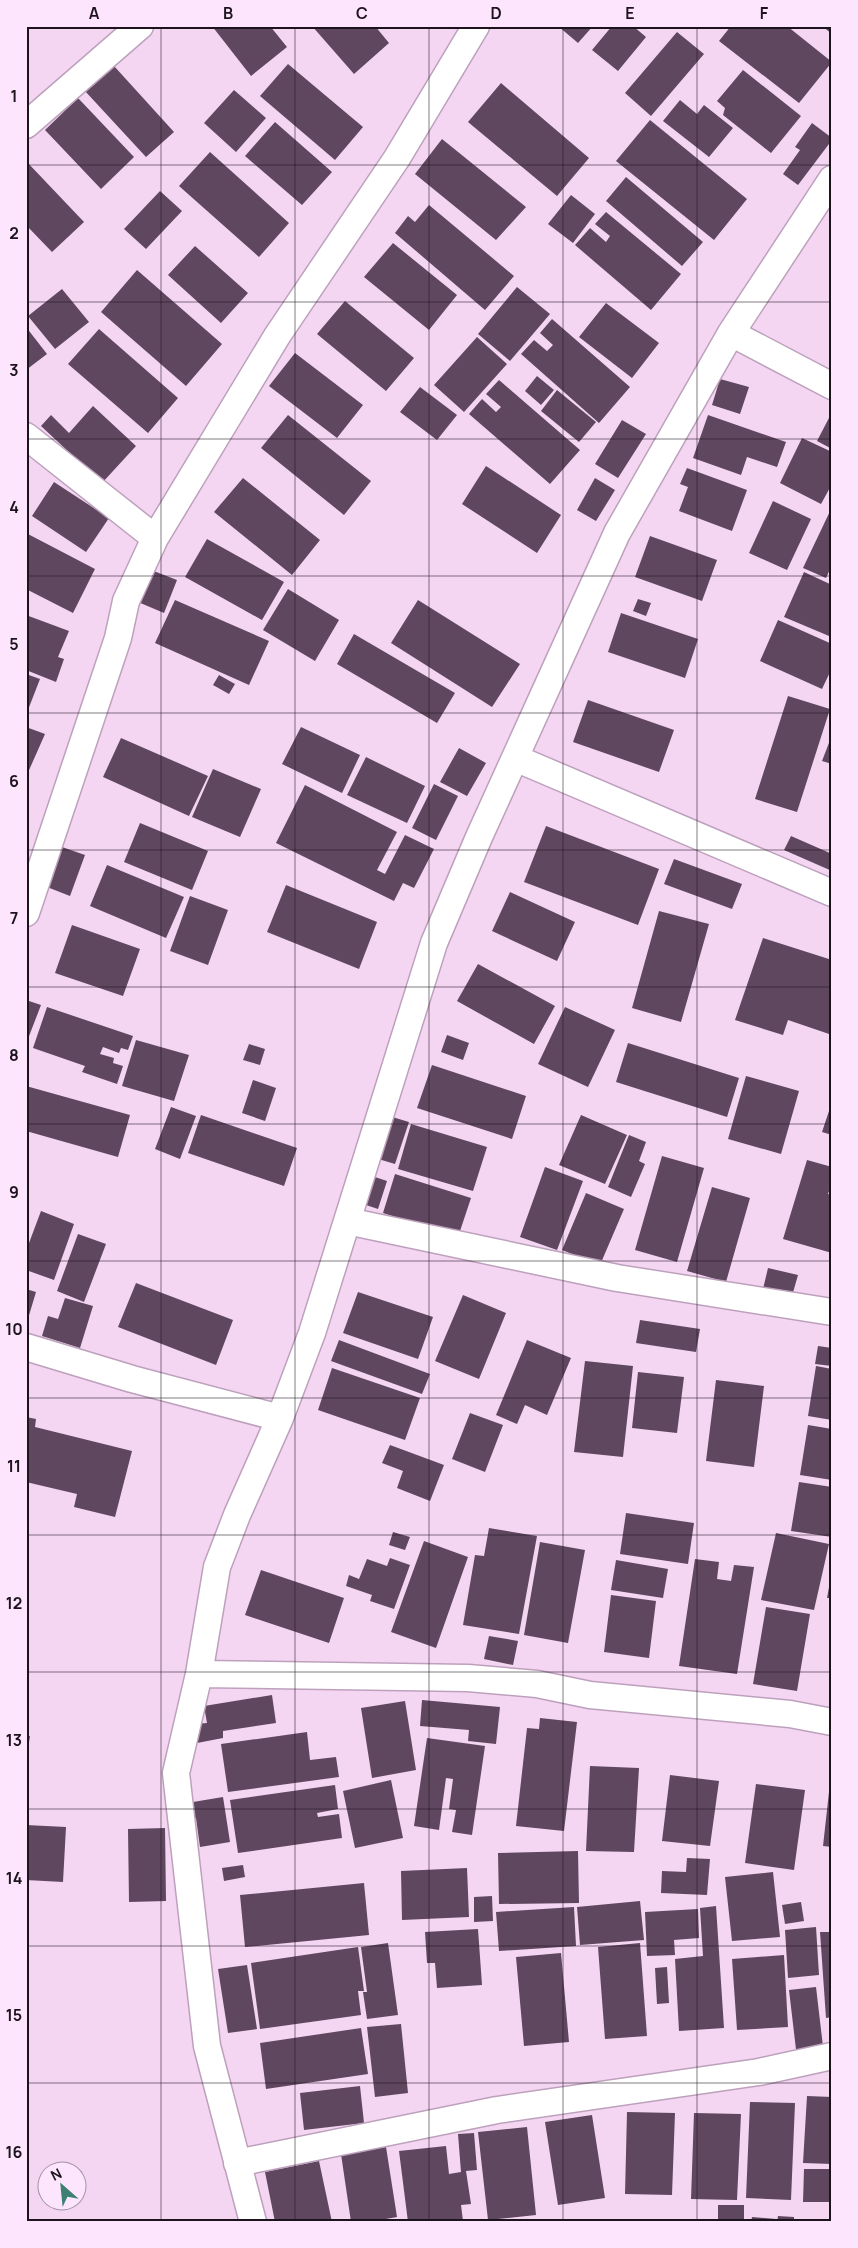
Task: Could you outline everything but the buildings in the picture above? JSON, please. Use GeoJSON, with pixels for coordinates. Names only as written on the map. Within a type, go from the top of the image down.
{"type":"FeatureCollection","features":[{"type":"Feature","properties":{"kind":"street"},"geometry":{"type":"LineString","coordinates":[[26,125],[140,26]]}},
{"type":"Feature","properties":{"kind":"street"},"geometry":{"type":"LineString","coordinates":[[26,913],[118,638],[126,601],[154,538],[277,336],[397,158],[476,26]]}},
{"type":"Feature","properties":{"kind":"street"},"geometry":{"type":"LineString","coordinates":[[253,2222],[207,2046],[176,1773],[199,1674],[217,1567],[237,1515],[280,1418],[312,1333],[434,943],[515,758],[617,533],[731,333],[832,178]]}},
{"type":"Feature","properties":{"kind":"street"},"geometry":{"type":"LineString","coordinates":[[731,333],[832,386]]}},
{"type":"Feature","properties":{"kind":"street"},"geometry":{"type":"LineString","coordinates":[[26,436],[154,538]]}},
{"type":"Feature","properties":{"kind":"street"},"geometry":{"type":"LineString","coordinates":[[515,758],[832,894]]}},
{"type":"Feature","properties":{"kind":"street"},"geometry":{"type":"LineString","coordinates":[[346,1221],[617,1278],[832,1312]]}},
{"type":"Feature","properties":{"kind":"street"},"geometry":{"type":"LineString","coordinates":[[26,1347],[132,1379],[280,1418]]}},
{"type":"Feature","properties":{"kind":"street"},"geometry":{"type":"LineString","coordinates":[[199,1674],[478,1679],[537,1684],[590,1695],[790,1714],[832,1722]]}},
{"type":"Feature","properties":{"kind":"street"},"geometry":{"type":"LineString","coordinates":[[237,2163],[497,2110],[759,2072],[832,2056]]}}]}
